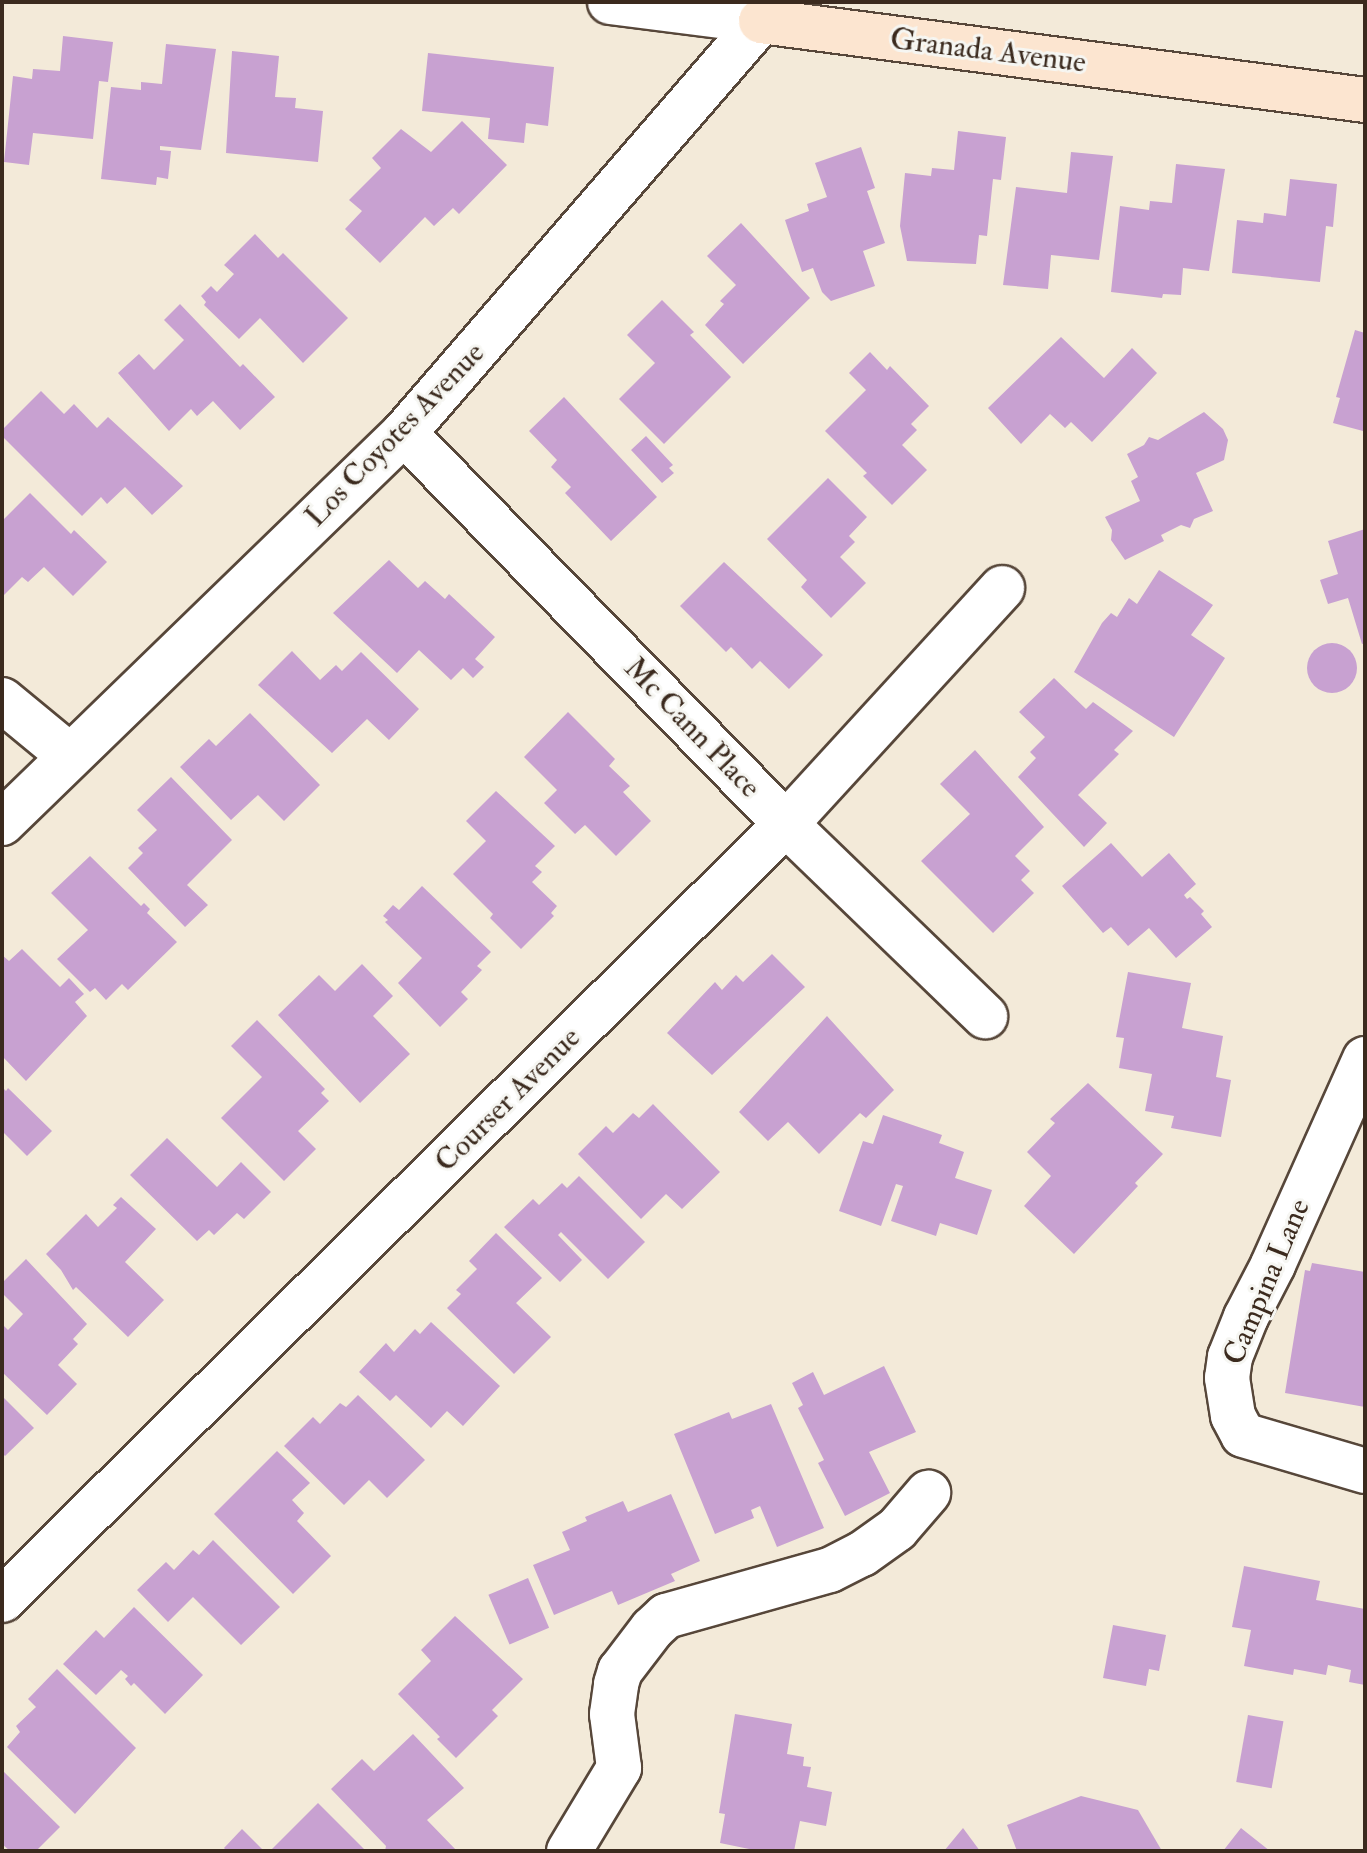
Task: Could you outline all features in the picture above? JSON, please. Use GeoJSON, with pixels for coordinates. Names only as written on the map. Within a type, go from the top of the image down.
{"type":"FeatureCollection","features":[{"type":"Feature","properties":{"kind":"street","name":"Granada Avenue"},"geometry":{"type":"LineString","coordinates":[[610,2],[760,12],[1365,100]]}},
{"type":"Feature","properties":{"kind":"street","name":"Los Coyotes Avenue"},"geometry":{"type":"LineString","coordinates":[[2,823],[404,433],[760,12]]}},
{"type":"Feature","properties":{"kind":"street","name":"Mc Cann Place"},"geometry":{"type":"LineString","coordinates":[[404,433],[786,824],[985,1016]]}},
{"type":"Feature","properties":{"kind":"street","name":"Courser Avenue"},"geometry":{"type":"LineString","coordinates":[[2,1600],[786,824],[1002,588]]}},
{"type":"Feature","properties":{"kind":"street"},"geometry":{"type":"LineString","coordinates":[[2,700],[70,756]]}},
{"type":"Feature","properties":{"kind":"street","name":"Campina Lane"},"geometry":{"type":"LineString","coordinates":[[1365,1059],[1273,1265],[1246,1317],[1230,1357],[1227,1378],[1233,1416],[1243,1435],[1365,1471]]}},
{"type":"Feature","properties":{"kind":"street"},"geometry":{"type":"LineString","coordinates":[[569,1851],[619,1768],[612,1714],[620,1671],[666,1616],[830,1570],[897,1529],[928,1493]]}},
{"type":"Feature","properties":{"kind":"building"},"geometry":{"type":"Polygon","coordinates":[[[63,36],[113,42],[108,82],[99,81],[93,139],[33,133],[29,165],[4,162],[13,76],[32,79],[33,69],[60,71],[63,36]]]}},
{"type":"Feature","properties":{"kind":"building"},"geometry":{"type":"Polygon","coordinates":[[[166,44],[216,49],[201,150],[160,146],[160,150],[171,151],[168,179],[157,177],[156,185],[101,179],[111,87],[141,90],[141,82],[162,84],[166,44]]]}},
{"type":"Feature","properties":{"kind":"building"},"geometry":{"type":"Polygon","coordinates":[[[232,51],[279,56],[275,97],[296,98],[295,108],[323,111],[318,162],[226,153],[232,51]]]}},
{"type":"Feature","properties":{"kind":"building"},"geometry":{"type":"Polygon","coordinates":[[[428,53],[554,67],[548,126],[526,123],[524,143],[488,139],[490,118],[422,111],[428,53]]]}},
{"type":"Feature","properties":{"kind":"building"},"geometry":{"type":"Polygon","coordinates":[[[462,121],[507,165],[459,214],[453,208],[434,226],[425,217],[380,263],[345,229],[362,211],[349,200],[381,168],[372,158],[401,129],[431,152],[462,121]]]}},
{"type":"Feature","properties":{"kind":"building"},"geometry":{"type":"Polygon","coordinates":[[[958,131],[1006,137],[1001,180],[993,179],[987,236],[979,235],[976,264],[907,261],[900,226],[905,173],[931,176],[932,168],[954,170],[958,131]]]}},
{"type":"Feature","properties":{"kind":"building"},"geometry":{"type":"Polygon","coordinates":[[[861,147],[875,188],[867,191],[885,243],[863,251],[875,286],[831,301],[822,292],[813,268],[802,272],[785,220],[809,211],[807,204],[827,197],[815,163],[861,147]]]}},
{"type":"Feature","properties":{"kind":"building"},"geometry":{"type":"Polygon","coordinates":[[[1071,152],[1113,156],[1099,260],[1051,255],[1048,289],[1003,285],[1016,187],[1067,193],[1071,152]]]}},
{"type":"Feature","properties":{"kind":"building"},"geometry":{"type":"Polygon","coordinates":[[[1176,164],[1225,169],[1209,271],[1183,268],[1181,295],[1163,294],[1162,298],[1111,292],[1120,206],[1149,210],[1150,201],[1172,203],[1176,164]]]}},
{"type":"Feature","properties":{"kind":"building"},"geometry":{"type":"Polygon","coordinates":[[[1290,179],[1337,184],[1333,227],[1326,226],[1320,282],[1232,273],[1237,220],[1263,223],[1264,213],[1286,216],[1290,179]]]}},
{"type":"Feature","properties":{"kind":"building"},"geometry":{"type":"Polygon","coordinates":[[[741,223],[810,298],[743,364],[705,325],[724,304],[720,301],[736,285],[707,256],[741,223]]]}},
{"type":"Feature","properties":{"kind":"building"},"geometry":{"type":"Polygon","coordinates":[[[255,234],[278,258],[283,253],[348,318],[303,363],[260,318],[239,339],[204,305],[206,302],[201,296],[211,286],[217,292],[234,274],[224,265],[255,234]]]}},
{"type":"Feature","properties":{"kind":"building"},"geometry":{"type":"Polygon","coordinates":[[[662,300],[694,332],[690,335],[731,377],[664,444],[619,399],[655,363],[627,335],[662,300]]]}},
{"type":"Feature","properties":{"kind":"building"},"geometry":{"type":"Polygon","coordinates":[[[180,304],[240,367],[243,364],[275,397],[240,430],[213,401],[197,416],[191,409],[169,431],[118,373],[139,354],[154,370],[184,340],[164,320],[180,304]]]}},
{"type":"Feature","properties":{"kind":"building"},"geometry":{"type":"Polygon","coordinates":[[[1355,330],[1365,333],[1365,435],[1363,431],[1333,423],[1340,398],[1336,397],[1355,330]]]}},
{"type":"Feature","properties":{"kind":"building"},"geometry":{"type":"Polygon","coordinates":[[[1061,337],[1104,378],[1132,348],[1157,373],[1092,442],[1071,422],[1065,428],[1050,414],[1021,444],[988,408],[1061,337]]]}},
{"type":"Feature","properties":{"kind":"building"},"geometry":{"type":"Polygon","coordinates":[[[870,352],[887,370],[890,366],[929,406],[911,424],[917,430],[902,445],[927,470],[892,505],[863,476],[867,473],[825,431],[866,390],[849,373],[870,352]]]}},
{"type":"Feature","properties":{"kind":"building"},"geometry":{"type":"Polygon","coordinates":[[[41,391],[64,414],[74,404],[97,428],[108,417],[183,486],[152,515],[125,487],[107,504],[101,497],[82,516],[2,436],[2,430],[41,391]]]}},
{"type":"Feature","properties":{"kind":"building"},"geometry":{"type":"Polygon","coordinates":[[[564,397],[657,497],[611,541],[565,493],[571,487],[551,467],[557,460],[529,431],[564,397]]]}},
{"type":"Feature","properties":{"kind":"building"},"geometry":{"type":"Polygon","coordinates":[[[1204,412],[1223,429],[1228,440],[1224,460],[1196,473],[1213,511],[1194,519],[1190,528],[1181,525],[1161,535],[1164,541],[1125,560],[1111,540],[1112,530],[1105,517],[1140,501],[1131,481],[1138,477],[1127,454],[1144,445],[1149,437],[1158,440],[1204,412]]]}},
{"type":"Feature","properties":{"kind":"building"},"geometry":{"type":"Polygon","coordinates":[[[646,436],[673,465],[669,468],[674,473],[662,483],[631,450],[646,436]]]}},
{"type":"Feature","properties":{"kind":"building"},"geometry":{"type":"Polygon","coordinates":[[[828,478],[867,517],[849,536],[855,542],[840,557],[866,583],[831,618],[801,587],[807,580],[767,539],[828,478]]]}},
{"type":"Feature","properties":{"kind":"building"},"geometry":{"type":"Polygon","coordinates":[[[30,493],[71,534],[74,530],[107,562],[73,596],[44,567],[28,582],[22,577],[2,597],[2,521],[30,493]]]}},
{"type":"Feature","properties":{"kind":"building"},"geometry":{"type":"Polygon","coordinates":[[[1365,529],[1365,643],[1362,644],[1348,598],[1328,604],[1320,580],[1338,574],[1328,541],[1365,529]]]}},
{"type":"Feature","properties":{"kind":"building"},"geometry":{"type":"Polygon","coordinates":[[[389,560],[418,588],[425,581],[445,599],[449,594],[495,637],[475,659],[484,667],[473,678],[463,668],[451,680],[419,650],[397,673],[333,613],[389,560]]]}},
{"type":"Feature","properties":{"kind":"building"},"geometry":{"type":"Polygon","coordinates":[[[724,562],[823,655],[789,689],[760,661],[752,669],[731,647],[726,652],[680,606],[724,562]]]}},
{"type":"Feature","properties":{"kind":"building"},"geometry":{"type":"Polygon","coordinates":[[[1159,570],[1213,605],[1191,635],[1225,658],[1174,737],[1074,672],[1102,623],[1111,613],[1117,617],[1129,598],[1137,604],[1159,570]]]}},
{"type":"Feature","properties":{"kind":"building"},"geometry":{"type":"Polygon","coordinates":[[[1332,643],[1349,651],[1357,668],[1349,685],[1332,693],[1315,685],[1307,668],[1315,651],[1332,643]]]}},
{"type":"Feature","properties":{"kind":"building"},"geometry":{"type":"Polygon","coordinates":[[[292,651],[320,680],[336,665],[342,671],[361,652],[419,709],[389,740],[367,719],[332,753],[258,685],[292,651]]]}},
{"type":"Feature","properties":{"kind":"building"},"geometry":{"type":"Polygon","coordinates":[[[1054,678],[1086,709],[1093,702],[1133,731],[1114,750],[1119,754],[1078,795],[1107,823],[1084,847],[1018,777],[1036,758],[1030,752],[1045,737],[1019,712],[1054,678]]]}},
{"type":"Feature","properties":{"kind":"building"},"geometry":{"type":"Polygon","coordinates":[[[568,712],[615,759],[609,766],[630,786],[623,792],[651,821],[616,856],[585,825],[575,834],[544,803],[557,790],[524,757],[568,712]]]}},
{"type":"Feature","properties":{"kind":"building"},"geometry":{"type":"Polygon","coordinates":[[[250,713],[320,785],[284,821],[258,795],[231,820],[180,767],[209,739],[216,746],[250,713]]]}},
{"type":"Feature","properties":{"kind":"building"},"geometry":{"type":"Polygon","coordinates":[[[975,750],[1044,827],[1015,856],[1030,871],[1021,880],[1034,893],[993,933],[921,861],[970,814],[940,784],[975,750]]]}},
{"type":"Feature","properties":{"kind":"building"},"geometry":{"type":"Polygon","coordinates":[[[171,777],[232,840],[187,885],[208,905],[185,927],[128,868],[143,853],[138,848],[157,830],[137,810],[171,777]]]}},
{"type":"Feature","properties":{"kind":"building"},"geometry":{"type":"Polygon","coordinates":[[[496,791],[555,846],[535,866],[542,872],[532,882],[557,906],[551,913],[554,916],[521,949],[490,918],[493,914],[453,874],[486,841],[466,821],[496,791]]]}},
{"type":"Feature","properties":{"kind":"building"},"geometry":{"type":"Polygon","coordinates":[[[1111,843],[1142,877],[1169,853],[1196,884],[1184,895],[1204,911],[1201,914],[1212,927],[1176,958],[1149,928],[1128,946],[1111,927],[1103,933],[1062,886],[1111,843]]]}},
{"type":"Feature","properties":{"kind":"building"},"geometry":{"type":"Polygon","coordinates":[[[90,856],[141,906],[144,903],[150,909],[147,913],[177,942],[128,990],[122,984],[106,1000],[95,988],[90,992],[57,959],[88,930],[51,893],[90,856]]]}},
{"type":"Feature","properties":{"kind":"building"},"geometry":{"type":"Polygon","coordinates":[[[422,886],[491,952],[477,966],[482,970],[461,992],[468,999],[440,1027],[398,983],[422,958],[385,922],[388,920],[383,916],[393,905],[399,910],[422,886]]]}},
{"type":"Feature","properties":{"kind":"building"},"geometry":{"type":"Polygon","coordinates":[[[22,949],[60,987],[69,978],[84,994],[75,1002],[87,1016],[26,1081],[2,1056],[2,955],[9,961],[22,949]]]}},
{"type":"Feature","properties":{"kind":"building"},"geometry":{"type":"Polygon","coordinates":[[[772,954],[805,987],[712,1075],[667,1033],[715,982],[722,990],[736,975],[743,982],[772,954]]]}},
{"type":"Feature","properties":{"kind":"building"},"geometry":{"type":"Polygon","coordinates":[[[362,964],[393,996],[373,1016],[410,1054],[360,1103],[278,1015],[319,975],[335,991],[362,964]]]}},
{"type":"Feature","properties":{"kind":"building"},"geometry":{"type":"Polygon","coordinates":[[[1128,972],[1191,983],[1182,1028],[1223,1036],[1216,1077],[1231,1080],[1221,1137],[1171,1128],[1174,1116],[1145,1111],[1152,1074],[1119,1068],[1124,1038],[1116,1037],[1128,972]]]}},
{"type":"Feature","properties":{"kind":"building"},"geometry":{"type":"Polygon","coordinates":[[[827,1016],[894,1090],[866,1118],[860,1113],[819,1154],[788,1122],[768,1141],[739,1112],[827,1016]]]}},
{"type":"Feature","properties":{"kind":"building"},"geometry":{"type":"Polygon","coordinates":[[[257,1020],[325,1089],[321,1093],[329,1101],[298,1131],[316,1149],[284,1181],[221,1118],[262,1077],[231,1046],[257,1020]]]}},
{"type":"Feature","properties":{"kind":"building"},"geometry":{"type":"Polygon","coordinates":[[[1088,1083],[1163,1154],[1135,1183],[1138,1186],[1074,1254],[1024,1206],[1051,1176],[1027,1152],[1055,1123],[1050,1119],[1088,1083]]]}},
{"type":"Feature","properties":{"kind":"building"},"geometry":{"type":"Polygon","coordinates":[[[2,1087],[6,1091],[8,1088],[52,1131],[27,1156],[2,1131],[2,1087]]]}},
{"type":"Feature","properties":{"kind":"building"},"geometry":{"type":"Polygon","coordinates":[[[653,1104],[720,1172],[682,1209],[666,1194],[641,1219],[578,1154],[606,1126],[613,1133],[633,1113],[639,1118],[653,1104]]]}},
{"type":"Feature","properties":{"kind":"building"},"geometry":{"type":"Polygon","coordinates":[[[883,1115],[942,1135],[939,1143],[964,1152],[955,1178],[992,1190],[977,1235],[940,1223],[936,1236],[891,1221],[903,1186],[896,1184],[881,1226],[839,1211],[863,1141],[873,1144],[883,1115]]]}},
{"type":"Feature","properties":{"kind":"building"},"geometry":{"type":"Polygon","coordinates":[[[167,1138],[217,1187],[241,1162],[271,1192],[244,1219],[237,1213],[214,1235],[209,1230],[197,1241],[130,1175],[167,1138]]]}},
{"type":"Feature","properties":{"kind":"building"},"geometry":{"type":"Polygon","coordinates":[[[579,1176],[645,1242],[608,1279],[561,1232],[558,1235],[582,1260],[560,1282],[504,1227],[533,1199],[539,1205],[562,1183],[567,1188],[579,1176]]]}},
{"type":"Feature","properties":{"kind":"building"},"geometry":{"type":"Polygon","coordinates":[[[121,1197],[156,1229],[125,1262],[164,1300],[128,1337],[76,1287],[73,1290],[61,1270],[46,1254],[86,1214],[98,1227],[117,1208],[113,1205],[121,1197]]]}},
{"type":"Feature","properties":{"kind":"building"},"geometry":{"type":"Polygon","coordinates":[[[496,1233],[542,1278],[516,1303],[551,1337],[514,1374],[447,1308],[461,1294],[456,1290],[477,1269],[469,1261],[496,1233]]]}},
{"type":"Feature","properties":{"kind":"building"},"geometry":{"type":"Polygon","coordinates":[[[26,1259],[87,1324],[73,1339],[78,1344],[58,1365],[77,1384],[47,1415],[2,1372],[2,1324],[8,1330],[23,1314],[2,1293],[2,1283],[26,1259]]]}},
{"type":"Feature","properties":{"kind":"building"},"geometry":{"type":"Polygon","coordinates":[[[1312,1263],[1365,1272],[1365,1407],[1285,1393],[1305,1270],[1310,1271],[1312,1263]]]}},
{"type":"Feature","properties":{"kind":"building"},"geometry":{"type":"Polygon","coordinates":[[[431,1322],[500,1386],[463,1426],[447,1411],[431,1428],[396,1395],[390,1401],[359,1372],[386,1343],[394,1352],[415,1329],[420,1334],[431,1322]]]}},
{"type":"Feature","properties":{"kind":"building"},"geometry":{"type":"Polygon","coordinates":[[[884,1366],[916,1432],[869,1452],[890,1493],[845,1516],[818,1463],[824,1460],[798,1408],[803,1405],[792,1383],[813,1372],[824,1395],[884,1366]]]}},
{"type":"Feature","properties":{"kind":"building"},"geometry":{"type":"Polygon","coordinates":[[[358,1395],[425,1460],[387,1498],[369,1480],[344,1505],[284,1446],[313,1417],[320,1424],[340,1403],[346,1407],[358,1395]]]}},
{"type":"Feature","properties":{"kind":"building"},"geometry":{"type":"Polygon","coordinates":[[[2,1396],[34,1428],[5,1456],[2,1453],[2,1396]]]}},
{"type":"Feature","properties":{"kind":"building"},"geometry":{"type":"Polygon","coordinates":[[[771,1404],[824,1528],[777,1547],[760,1506],[751,1510],[754,1518],[715,1534],[674,1434],[729,1412],[732,1419],[771,1404]]]}},
{"type":"Feature","properties":{"kind":"building"},"geometry":{"type":"Polygon","coordinates":[[[277,1451],[310,1483],[292,1500],[304,1513],[297,1521],[331,1556],[293,1594],[214,1514],[277,1451]]]}},
{"type":"Feature","properties":{"kind":"building"},"geometry":{"type":"Polygon","coordinates":[[[671,1494],[700,1561],[671,1574],[675,1581],[618,1605],[612,1591],[554,1615],[533,1565],[570,1550],[562,1532],[587,1521],[585,1517],[623,1501],[628,1512],[671,1494]]]}},
{"type":"Feature","properties":{"kind":"building"},"geometry":{"type":"Polygon","coordinates":[[[213,1540],[280,1607],[241,1645],[193,1597],[168,1622],[137,1590],[166,1562],[174,1570],[193,1550],[199,1555],[213,1540]]]}},
{"type":"Feature","properties":{"kind":"building"},"geometry":{"type":"Polygon","coordinates":[[[1244,1566],[1320,1581],[1316,1600],[1365,1609],[1365,1685],[1349,1682],[1351,1670],[1328,1665],[1326,1675],[1294,1669],[1293,1675],[1244,1666],[1251,1630],[1232,1627],[1244,1566]]]}},
{"type":"Feature","properties":{"kind":"building"},"geometry":{"type":"Polygon","coordinates":[[[528,1578],[549,1628],[510,1645],[488,1595],[528,1578]]]}},
{"type":"Feature","properties":{"kind":"building"},"geometry":{"type":"Polygon","coordinates":[[[134,1607],[203,1675],[165,1714],[134,1683],[131,1686],[125,1679],[128,1676],[121,1670],[96,1695],[63,1664],[96,1630],[104,1638],[134,1607]]]}},
{"type":"Feature","properties":{"kind":"building"},"geometry":{"type":"Polygon","coordinates":[[[455,1616],[523,1679],[492,1710],[498,1716],[456,1758],[398,1694],[431,1661],[421,1650],[455,1616]]]}},
{"type":"Feature","properties":{"kind":"building"},"geometry":{"type":"Polygon","coordinates":[[[1113,1625],[1166,1635],[1159,1671],[1149,1669],[1146,1686],[1103,1678],[1113,1625]]]}},
{"type":"Feature","properties":{"kind":"building"},"geometry":{"type":"Polygon","coordinates":[[[57,1669],[136,1748],[75,1814],[7,1747],[20,1732],[16,1726],[36,1707],[28,1699],[57,1669]]]}},
{"type":"Feature","properties":{"kind":"building"},"geometry":{"type":"Polygon","coordinates":[[[735,1714],[792,1724],[787,1754],[804,1757],[803,1766],[811,1767],[807,1787],[832,1792],[826,1826],[800,1821],[794,1851],[759,1851],[720,1843],[725,1814],[719,1813],[735,1714]]]}},
{"type":"Feature","properties":{"kind":"building"},"geometry":{"type":"Polygon","coordinates":[[[1248,1715],[1283,1721],[1272,1788],[1236,1782],[1248,1715]]]}},
{"type":"Feature","properties":{"kind":"building"},"geometry":{"type":"Polygon","coordinates":[[[413,1734],[464,1788],[427,1820],[457,1851],[385,1851],[386,1846],[331,1789],[362,1759],[374,1771],[413,1734]]]}},
{"type":"Feature","properties":{"kind":"building"},"geometry":{"type":"Polygon","coordinates":[[[2,1770],[60,1827],[36,1851],[10,1851],[2,1844],[2,1770]]]}},
{"type":"Feature","properties":{"kind":"building"},"geometry":{"type":"Polygon","coordinates":[[[1081,1796],[1138,1810],[1162,1851],[1017,1851],[1007,1825],[1081,1796]]]}},
{"type":"Feature","properties":{"kind":"building"},"geometry":{"type":"Polygon","coordinates":[[[318,1803],[366,1851],[270,1851],[318,1803]]]}},
{"type":"Feature","properties":{"kind":"building"},"geometry":{"type":"Polygon","coordinates":[[[963,1828],[980,1851],[944,1851],[963,1828]]]}},
{"type":"Feature","properties":{"kind":"building"},"geometry":{"type":"Polygon","coordinates":[[[1241,1828],[1246,1832],[1270,1851],[1223,1851],[1241,1828]]]}},
{"type":"Feature","properties":{"kind":"building"},"geometry":{"type":"Polygon","coordinates":[[[242,1829],[264,1851],[227,1851],[224,1848],[242,1829]]]}}]}
